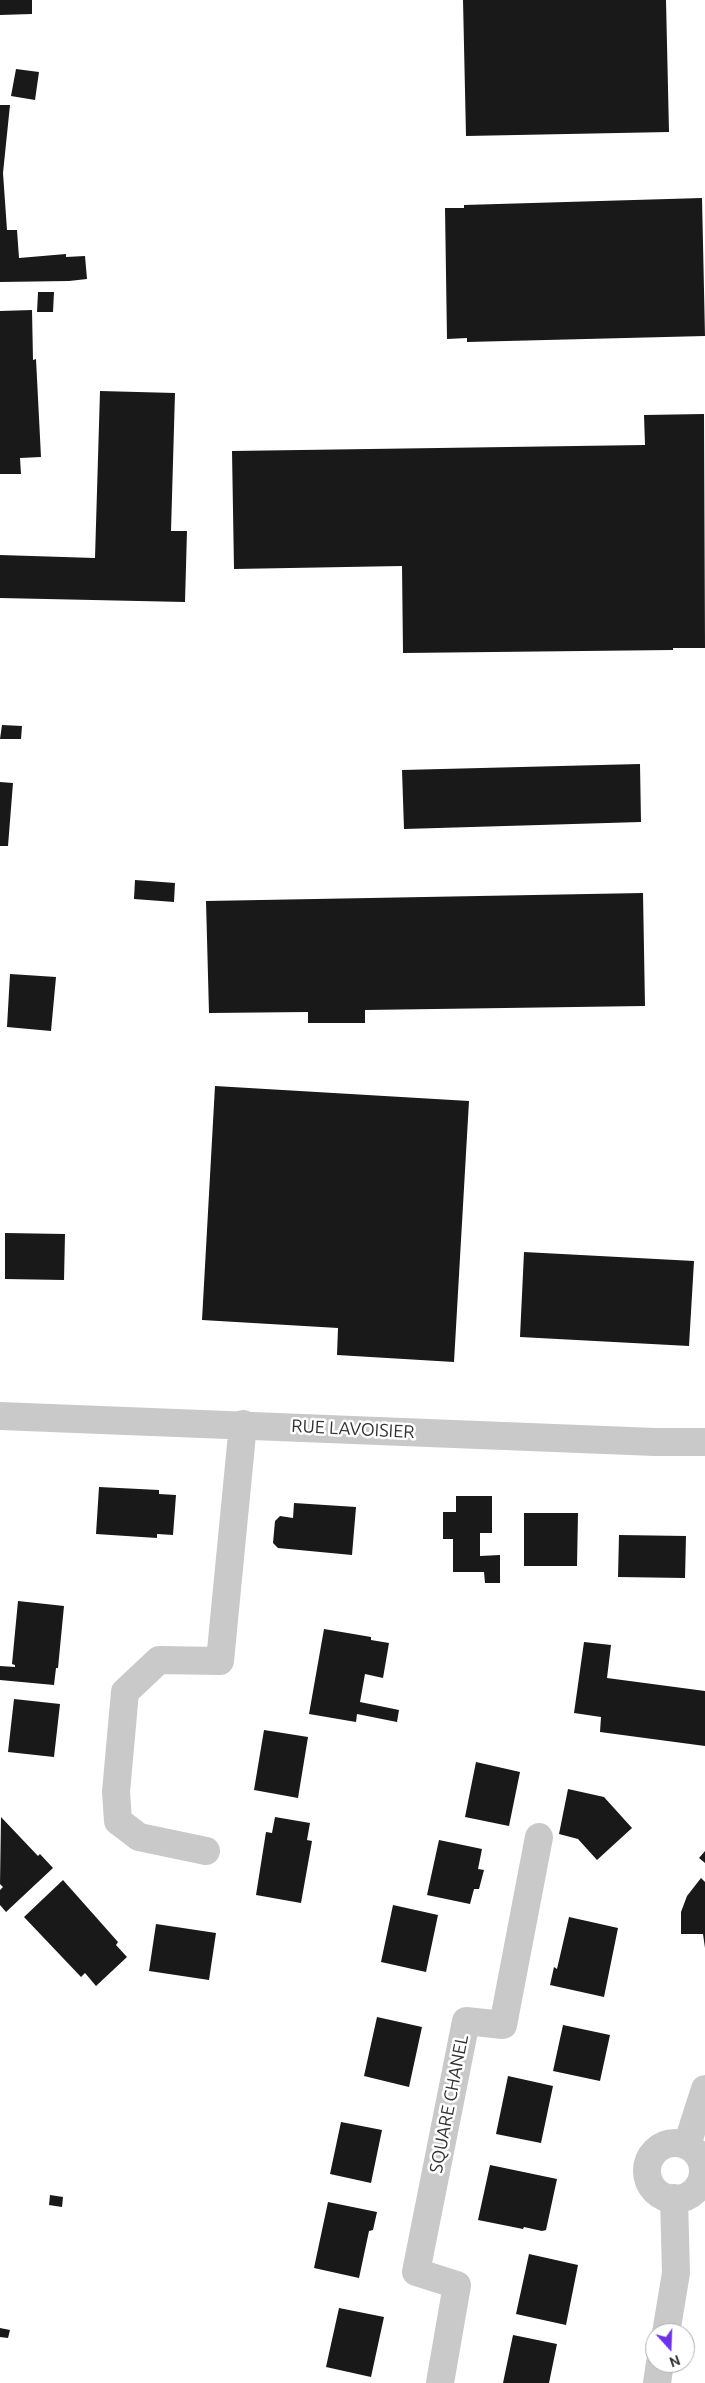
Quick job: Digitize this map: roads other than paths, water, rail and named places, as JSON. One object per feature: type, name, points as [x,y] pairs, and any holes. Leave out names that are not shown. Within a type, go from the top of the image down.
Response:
[{"type":"street","name":"RUE LAVOISIER","points":[[0,1416],[243,1424],[655,1442],[705,1442]]},
{"type":"street","points":[[206,1850],[139,1837],[118,1821],[116,1783],[125,1692],[159,1660],[220,1661],[243,1424]]},
{"type":"street","name":"SQUARE CHANEL","points":[[440,2383],[457,2285],[416,2272],[466,2021],[503,2025],[538,1836]]},
{"type":"street","points":[[687,2145],[705,2089]]},
{"type":"street","points":[[665,2144],[687,2145],[695,2151],[702,2162],[701,2184],[685,2198],[674,2198],[662,2197],[648,2181],[646,2172],[649,2159],[665,2144]]},
{"type":"street","points":[[668,2323],[676,2273],[674,2198]]}]
